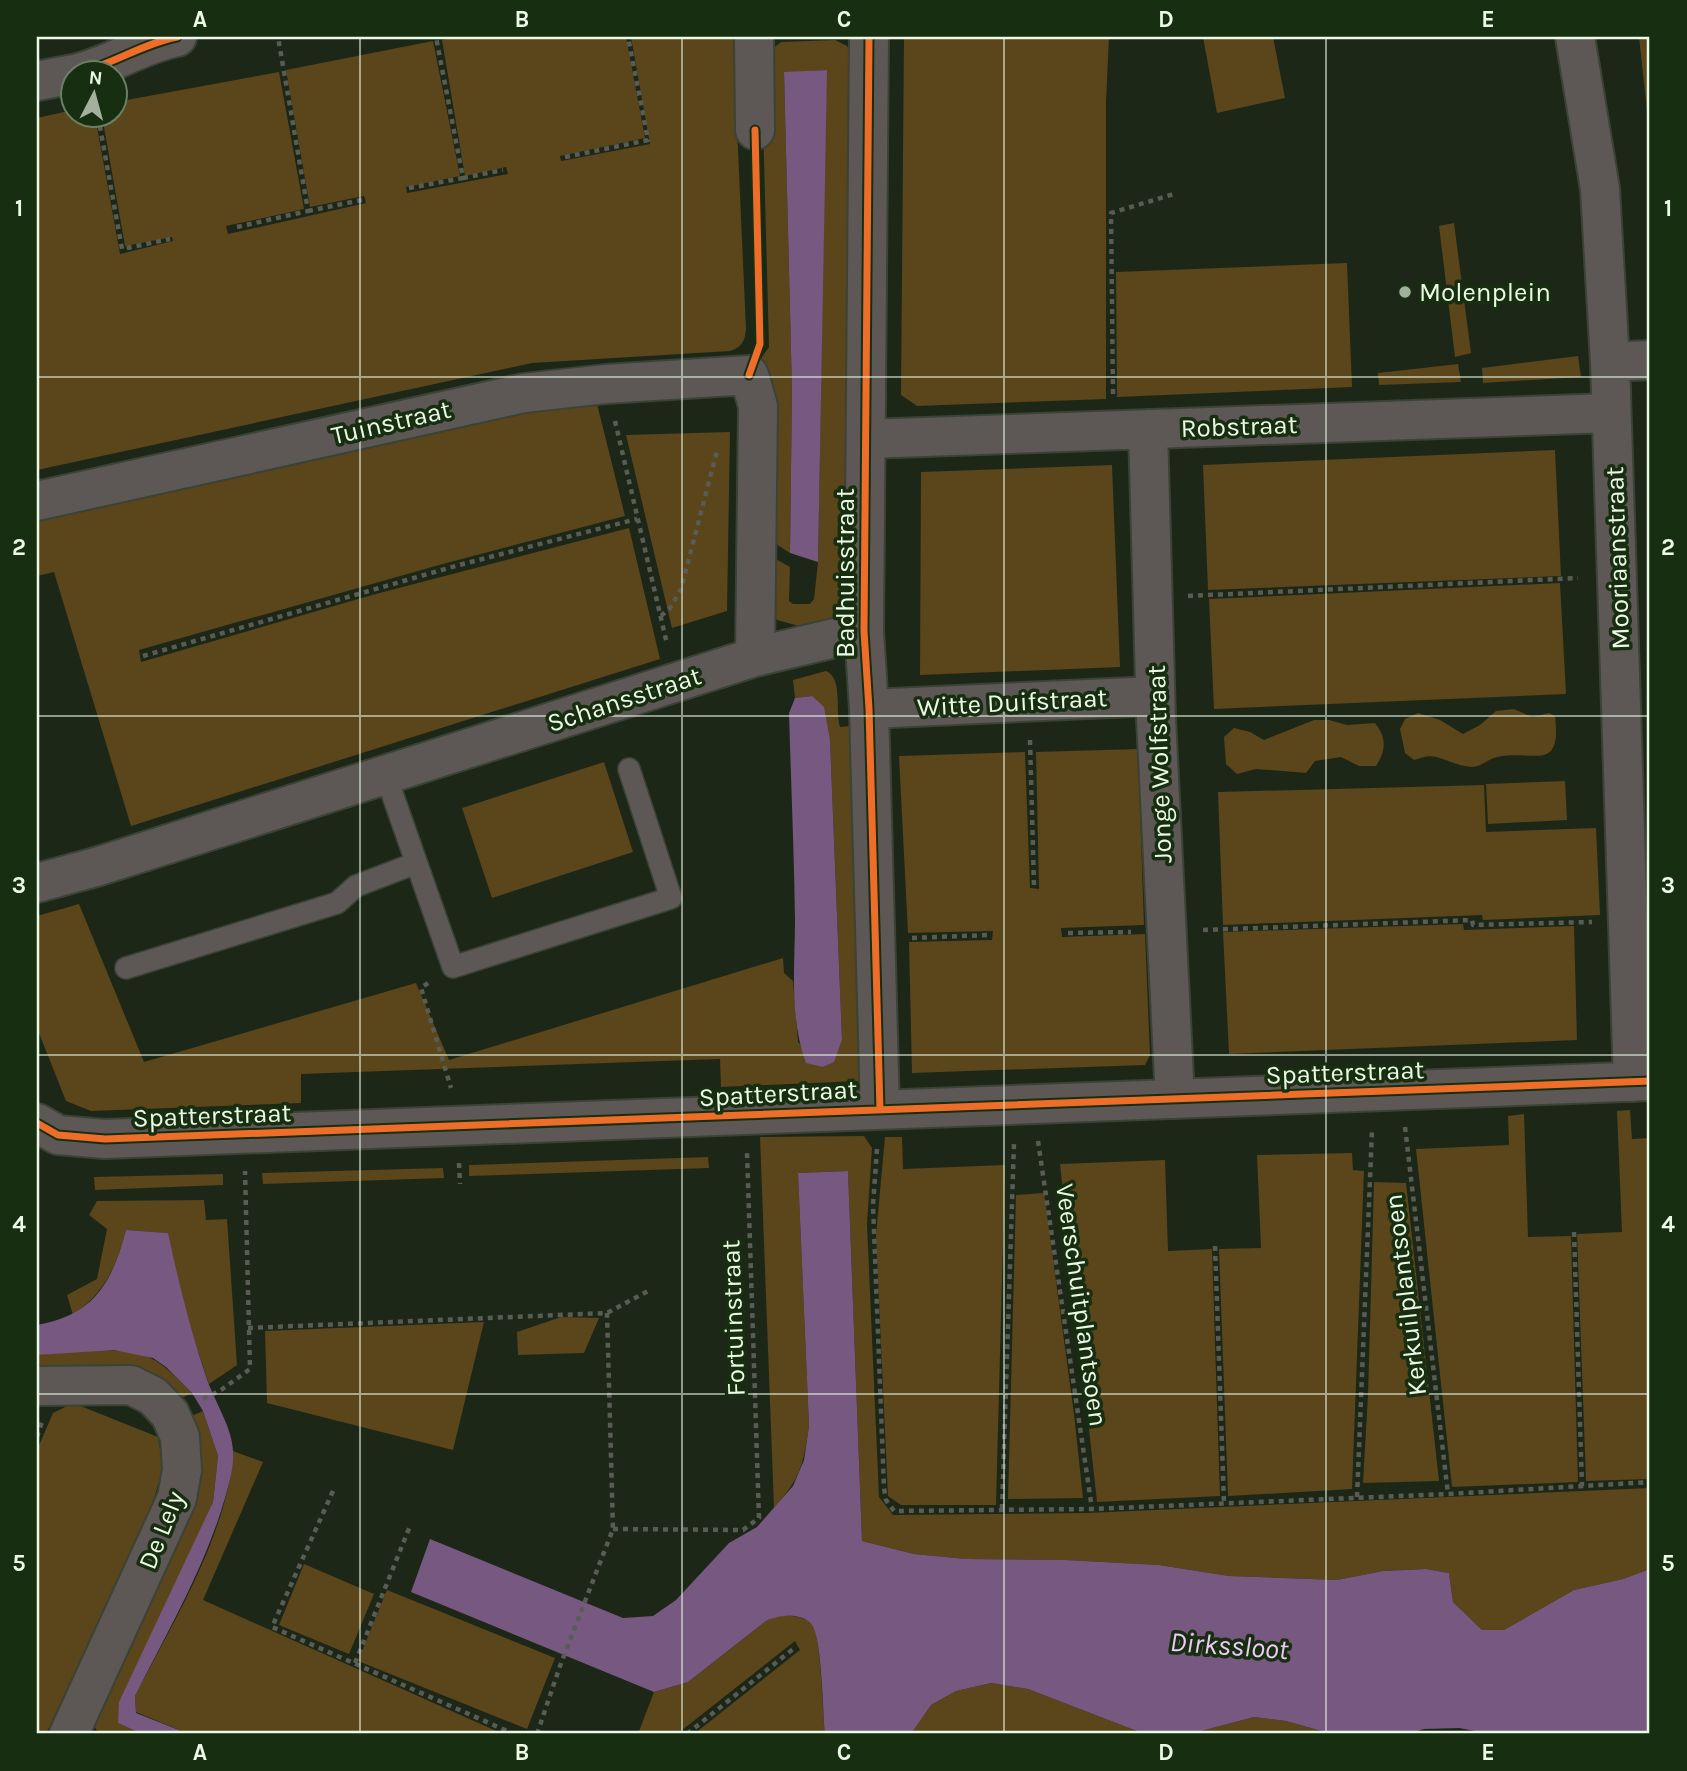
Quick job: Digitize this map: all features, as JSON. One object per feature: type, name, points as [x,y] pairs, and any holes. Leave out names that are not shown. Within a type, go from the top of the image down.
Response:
[{"type":"street","points":[[114,60],[159,40],[177,37]]},
{"type":"street","points":[[754,37],[755,130]]},
{"type":"street","name":"Badhuisstraat","points":[[869,37],[864,631],[869,709],[880,1110]]},
{"type":"street","name":"Mooriaanstraat","points":[[1575,37],[1600,189],[1610,362],[1617,576],[1635,661],[1628,920],[1641,1082]]},
{"type":"street","points":[[37,81],[60,77]]},
{"type":"street","points":[[1610,362],[1650,360]]},
{"type":"street","name":"Tuinstraat","points":[[37,501],[524,393],[606,384],[753,391]]},
{"type":"street","points":[[753,391],[755,657]]},
{"type":"street","name":"Robstraat","points":[[866,439],[1611,413]]},
{"type":"street","name":"Jonge Wolfstraat","points":[[1130,430],[1153,598],[1155,696],[1175,1099]]},
{"type":"street","name":"Schansstraat","points":[[37,883],[386,776],[755,657],[864,631]]},
{"type":"street","name":"Witte Duifstraat","points":[[869,709],[1155,696]]},
{"type":"street","name":"Spatterstraat","points":[[37,1123],[58,1135],[105,1139],[1641,1082]]},
{"type":"street","name":"De Lely","points":[[37,1386],[131,1385],[153,1396],[170,1414],[180,1437],[182,1470],[177,1498],[69,1734]]},
{"type":"lane","points":[[386,776],[453,967],[671,898],[629,769]]},
{"type":"lane","points":[[126,968],[337,903],[356,886],[416,863]]},
{"type":"path","points":[[278,37],[308,211]]},
{"type":"path","points":[[436,37],[463,178]]},
{"type":"path","points":[[565,157],[648,140],[628,37]]},
{"type":"path","points":[[101,130],[122,249],[170,239]]},
{"type":"path","points":[[409,188],[503,170]]},
{"type":"path","points":[[1130,430],[1111,213],[1174,194]]},
{"type":"path","points":[[237,227],[362,200]]},
{"type":"path","points":[[606,384],[675,683]]},
{"type":"path","points":[[660,616],[670,608],[681,589],[724,430],[753,391]]},
{"type":"path","points":[[143,656],[459,565],[637,519]]},
{"type":"path","points":[[1153,598],[1617,576]]},
{"type":"path","points":[[1028,701],[1034,886]]},
{"type":"path","points":[[1068,933],[1472,920],[1473,925],[1628,920]]},
{"type":"path","points":[[875,939],[988,935]]},
{"type":"path","points":[[453,967],[421,988],[451,1085],[457,1127],[460,1184]]},
{"type":"path","points":[[880,1110],[873,1205],[886,1500],[894,1510],[1092,1509],[1448,1494],[1650,1482]]},
{"type":"path","points":[[221,1390],[250,1369],[244,1135]]},
{"type":"path","points":[[1574,1232],[1582,1486]]},
{"type":"path","points":[[1215,1246],[1224,1503]]},
{"type":"path","points":[[248,1328],[607,1313],[648,1291]]},
{"type":"path","points":[[537,1734],[613,1529],[607,1313]]},
{"type":"path","points":[[333,1491],[272,1627],[514,1734]]},
{"type":"path","points":[[355,1663],[410,1526]]},
{"type":"path","points":[[687,1734],[793,1649]]},
{"type":"shaded area","points":[[459,37],[626,37],[645,138],[560,156],[561,161],[650,144],[631,37],[733,37],[746,329],[740,345],[730,351],[532,363],[37,470],[37,118],[60,113],[60,130],[98,130],[120,254],[173,241],[172,237],[125,246],[104,130],[130,130],[130,99],[279,72],[304,209],[226,226],[228,234],[366,203],[364,196],[310,207],[286,70],[433,41],[460,176],[406,187],[407,193],[508,174],[506,167],[465,176],[442,40]]},
{"type":"shaded area","points":[[904,37],[1109,37],[1106,102],[1106,399],[917,406],[901,395]]},
{"type":"shaded area","points":[[1203,37],[1273,37],[1285,98],[1217,113]]},
{"type":"shaded area","points":[[1639,37],[1650,37],[1650,138]]},
{"type":"shaded area","points":[[835,40],[847,46],[854,59],[849,599],[835,619],[799,626],[777,620],[766,598],[765,553],[790,567],[789,601],[793,604],[810,604],[814,599],[818,562],[826,70],[784,73],[792,390],[790,553],[765,537],[761,369],[762,357],[769,347],[762,85],[771,50],[781,42]]},
{"type":"shaded area","points":[[1454,223],[1471,353],[1455,357],[1439,226]]},
{"type":"shaded area","points":[[1347,263],[1352,387],[1117,397],[1116,272]]},
{"type":"shaded area","points":[[1578,356],[1581,377],[1483,383],[1482,368]]},
{"type":"shaded area","points":[[1458,364],[1461,382],[1379,385],[1378,373]]},
{"type":"shaded area","points":[[597,404],[625,516],[439,565],[139,650],[141,662],[372,595],[629,528],[660,659],[131,826],[54,572],[37,576],[37,518],[535,407]]},
{"type":"shaded area","points":[[730,432],[727,611],[672,628],[626,435]]},
{"type":"shaded area","points":[[1555,450],[1561,576],[1208,590],[1203,465]]},
{"type":"shaded area","points":[[1112,465],[1120,667],[920,675],[921,472]]},
{"type":"shaded area","points":[[1560,583],[1566,694],[1214,709],[1209,599]]},
{"type":"shaded area","points":[[826,671],[835,680],[837,687],[840,727],[852,726],[862,1069],[858,1081],[721,1087],[720,1059],[301,1074],[301,1103],[91,1111],[66,1101],[37,1028],[37,916],[79,904],[144,1062],[416,983],[449,1060],[783,958],[784,973],[793,981],[798,1042],[823,1067],[833,1062],[842,1040],[830,740],[812,696],[795,698],[793,680]]},
{"type":"shaded area","points":[[1514,709],[1532,717],[1549,713],[1555,716],[1554,746],[1549,752],[1533,756],[1497,757],[1472,767],[1433,756],[1414,760],[1405,753],[1400,729],[1405,719],[1418,713],[1440,720],[1463,734],[1480,725],[1496,711]]},
{"type":"shaded area","points":[[1314,720],[1329,720],[1347,725],[1375,723],[1382,734],[1384,744],[1376,766],[1359,766],[1341,757],[1315,761],[1306,773],[1256,769],[1237,774],[1226,764],[1224,737],[1234,728],[1250,732],[1264,740]]},
{"type":"shaded area","points":[[1138,749],[1144,925],[1061,928],[1062,937],[1145,934],[1150,1055],[1145,1065],[912,1073],[909,942],[992,940],[993,931],[908,933],[899,756],[1025,752],[1030,888],[1039,889],[1036,752]]},
{"type":"shaded area","points":[[604,762],[633,852],[492,898],[462,808]]},
{"type":"shaded area","points":[[1565,781],[1567,820],[1488,824],[1486,784]]},
{"type":"shaded area","points":[[1484,785],[1486,832],[1596,828],[1600,915],[1483,920],[1482,915],[1223,925],[1218,792]]},
{"type":"shaded area","points":[[1463,924],[1464,930],[1574,926],[1577,1040],[1229,1054],[1223,932]]},
{"type":"shaded area","points":[[1630,1110],[1632,1139],[1650,1138],[1650,1479],[1586,1481],[1577,1234],[1622,1232],[1617,1111]]},
{"type":"shaded area","points":[[1524,1114],[1528,1237],[1571,1236],[1578,1482],[1452,1487],[1416,1149],[1509,1145],[1508,1116]]},
{"type":"shaded area","points":[[864,1136],[872,1148],[867,1224],[879,1497],[893,1515],[1087,1513],[1650,1488],[1650,1569],[1623,1579],[1574,1590],[1504,1630],[1482,1630],[1453,1602],[1449,1573],[1426,1569],[1383,1571],[1337,1580],[1229,1576],[1159,1565],[1066,1560],[966,1559],[914,1554],[862,1541],[848,1171],[798,1173],[809,1426],[799,1470],[790,1488],[774,1508],[760,1137]]},
{"type":"shaded area","points":[[885,1137],[902,1137],[903,1169],[1005,1165],[996,1505],[901,1505],[888,1496],[876,1235]]},
{"type":"shaded area","points":[[1352,1153],[1353,1170],[1364,1171],[1352,1489],[1228,1496],[1219,1249],[1261,1248],[1257,1155]]},
{"type":"shaded area","points":[[708,1157],[709,1168],[469,1176],[469,1165]]},
{"type":"shaded area","points":[[1165,1160],[1168,1251],[1212,1249],[1220,1496],[1097,1502],[1060,1164]]},
{"type":"shaded area","points":[[443,1168],[444,1178],[263,1184],[262,1173]]},
{"type":"shaded area","points":[[223,1174],[223,1185],[95,1190],[94,1177]]},
{"type":"shaded area","points":[[1374,1182],[1406,1183],[1439,1481],[1363,1483]]},
{"type":"shaded area","points":[[1044,1193],[1083,1498],[1008,1499],[1016,1195]]},
{"type":"shaded area","points":[[204,1200],[206,1220],[227,1219],[237,1365],[209,1384],[188,1322],[167,1233],[126,1230],[114,1267],[94,1297],[73,1315],[67,1295],[97,1279],[107,1229],[89,1215],[97,1201]]},
{"type":"shaded area","points":[[561,1317],[599,1318],[584,1353],[518,1355],[517,1332]]},
{"type":"shaded area","points":[[484,1322],[453,1450],[267,1403],[265,1331]]},
{"type":"shaded area","points":[[90,1350],[124,1351],[147,1356],[167,1369],[192,1393],[173,1402],[129,1369],[100,1365],[37,1372],[37,1355]]},
{"type":"shaded area","points":[[73,1403],[158,1437],[163,1467],[152,1506],[46,1734],[37,1734],[37,1450],[53,1413]]},
{"type":"shaded area","points":[[203,1411],[218,1456],[213,1502],[118,1723],[142,1734],[101,1734],[86,1712],[184,1419]]},
{"type":"shaded area","points":[[233,1451],[263,1462],[203,1600],[503,1734],[189,1734],[136,1712],[135,1696],[210,1545],[229,1482]]},
{"type":"shaded area","points":[[304,1564],[374,1594],[349,1654],[279,1625]]},
{"type":"shaded area","points":[[387,1590],[555,1658],[527,1729],[358,1661]]},
{"type":"shaded area","points":[[777,1615],[802,1618],[813,1626],[820,1661],[825,1734],[694,1734],[800,1650],[795,1641],[677,1734],[638,1734],[654,1692],[688,1682]]},
{"type":"shaded area","points":[[991,1683],[1028,1689],[1137,1731],[1154,1734],[911,1734],[931,1705],[956,1691]]},
{"type":"shaded area","points":[[1254,1717],[1286,1721],[1332,1734],[1190,1734]]},
{"type":"water","points":[[827,70],[818,562],[790,553],[792,390],[784,72]]},
{"type":"water","points":[[812,696],[824,707],[830,740],[842,1040],[834,1062],[823,1067],[806,1063],[797,1028],[794,992],[795,893],[789,713],[795,698]]},
{"type":"water","name":"Dirkssloot","points":[[848,1171],[862,1541],[914,1554],[966,1559],[1066,1560],[1159,1565],[1229,1576],[1337,1580],[1383,1571],[1426,1569],[1449,1573],[1453,1602],[1482,1630],[1504,1630],[1574,1590],[1623,1579],[1650,1569],[1650,1734],[1490,1734],[1459,1728],[1424,1729],[1408,1734],[1332,1734],[1286,1721],[1254,1717],[1190,1734],[1154,1734],[1137,1731],[1028,1689],[991,1683],[956,1691],[931,1705],[911,1734],[825,1734],[818,1645],[812,1625],[802,1618],[784,1616],[766,1621],[688,1682],[654,1692],[411,1592],[430,1539],[623,1618],[653,1616],[676,1600],[729,1543],[757,1527],[793,1486],[804,1460],[809,1426],[798,1173]]},
{"type":"water","points":[[126,1230],[168,1233],[196,1345],[232,1442],[230,1481],[217,1524],[184,1599],[135,1696],[136,1713],[189,1734],[142,1734],[118,1723],[119,1702],[213,1502],[218,1456],[203,1411],[192,1393],[153,1358],[114,1350],[37,1355],[37,1325],[73,1313],[87,1305],[98,1294],[114,1266]]},
{"type":"cycle path","points":[[115,60],[177,37]]},
{"type":"cycle path","points":[[869,37],[864,631],[869,709],[880,1110]]},
{"type":"cycle path","points":[[749,375],[760,344],[755,130]]},
{"type":"cycle path","points":[[37,1123],[58,1135],[105,1139],[1650,1081]]},
{"type":"place","name":"Molenplein","points":[[1405,292]]}]
